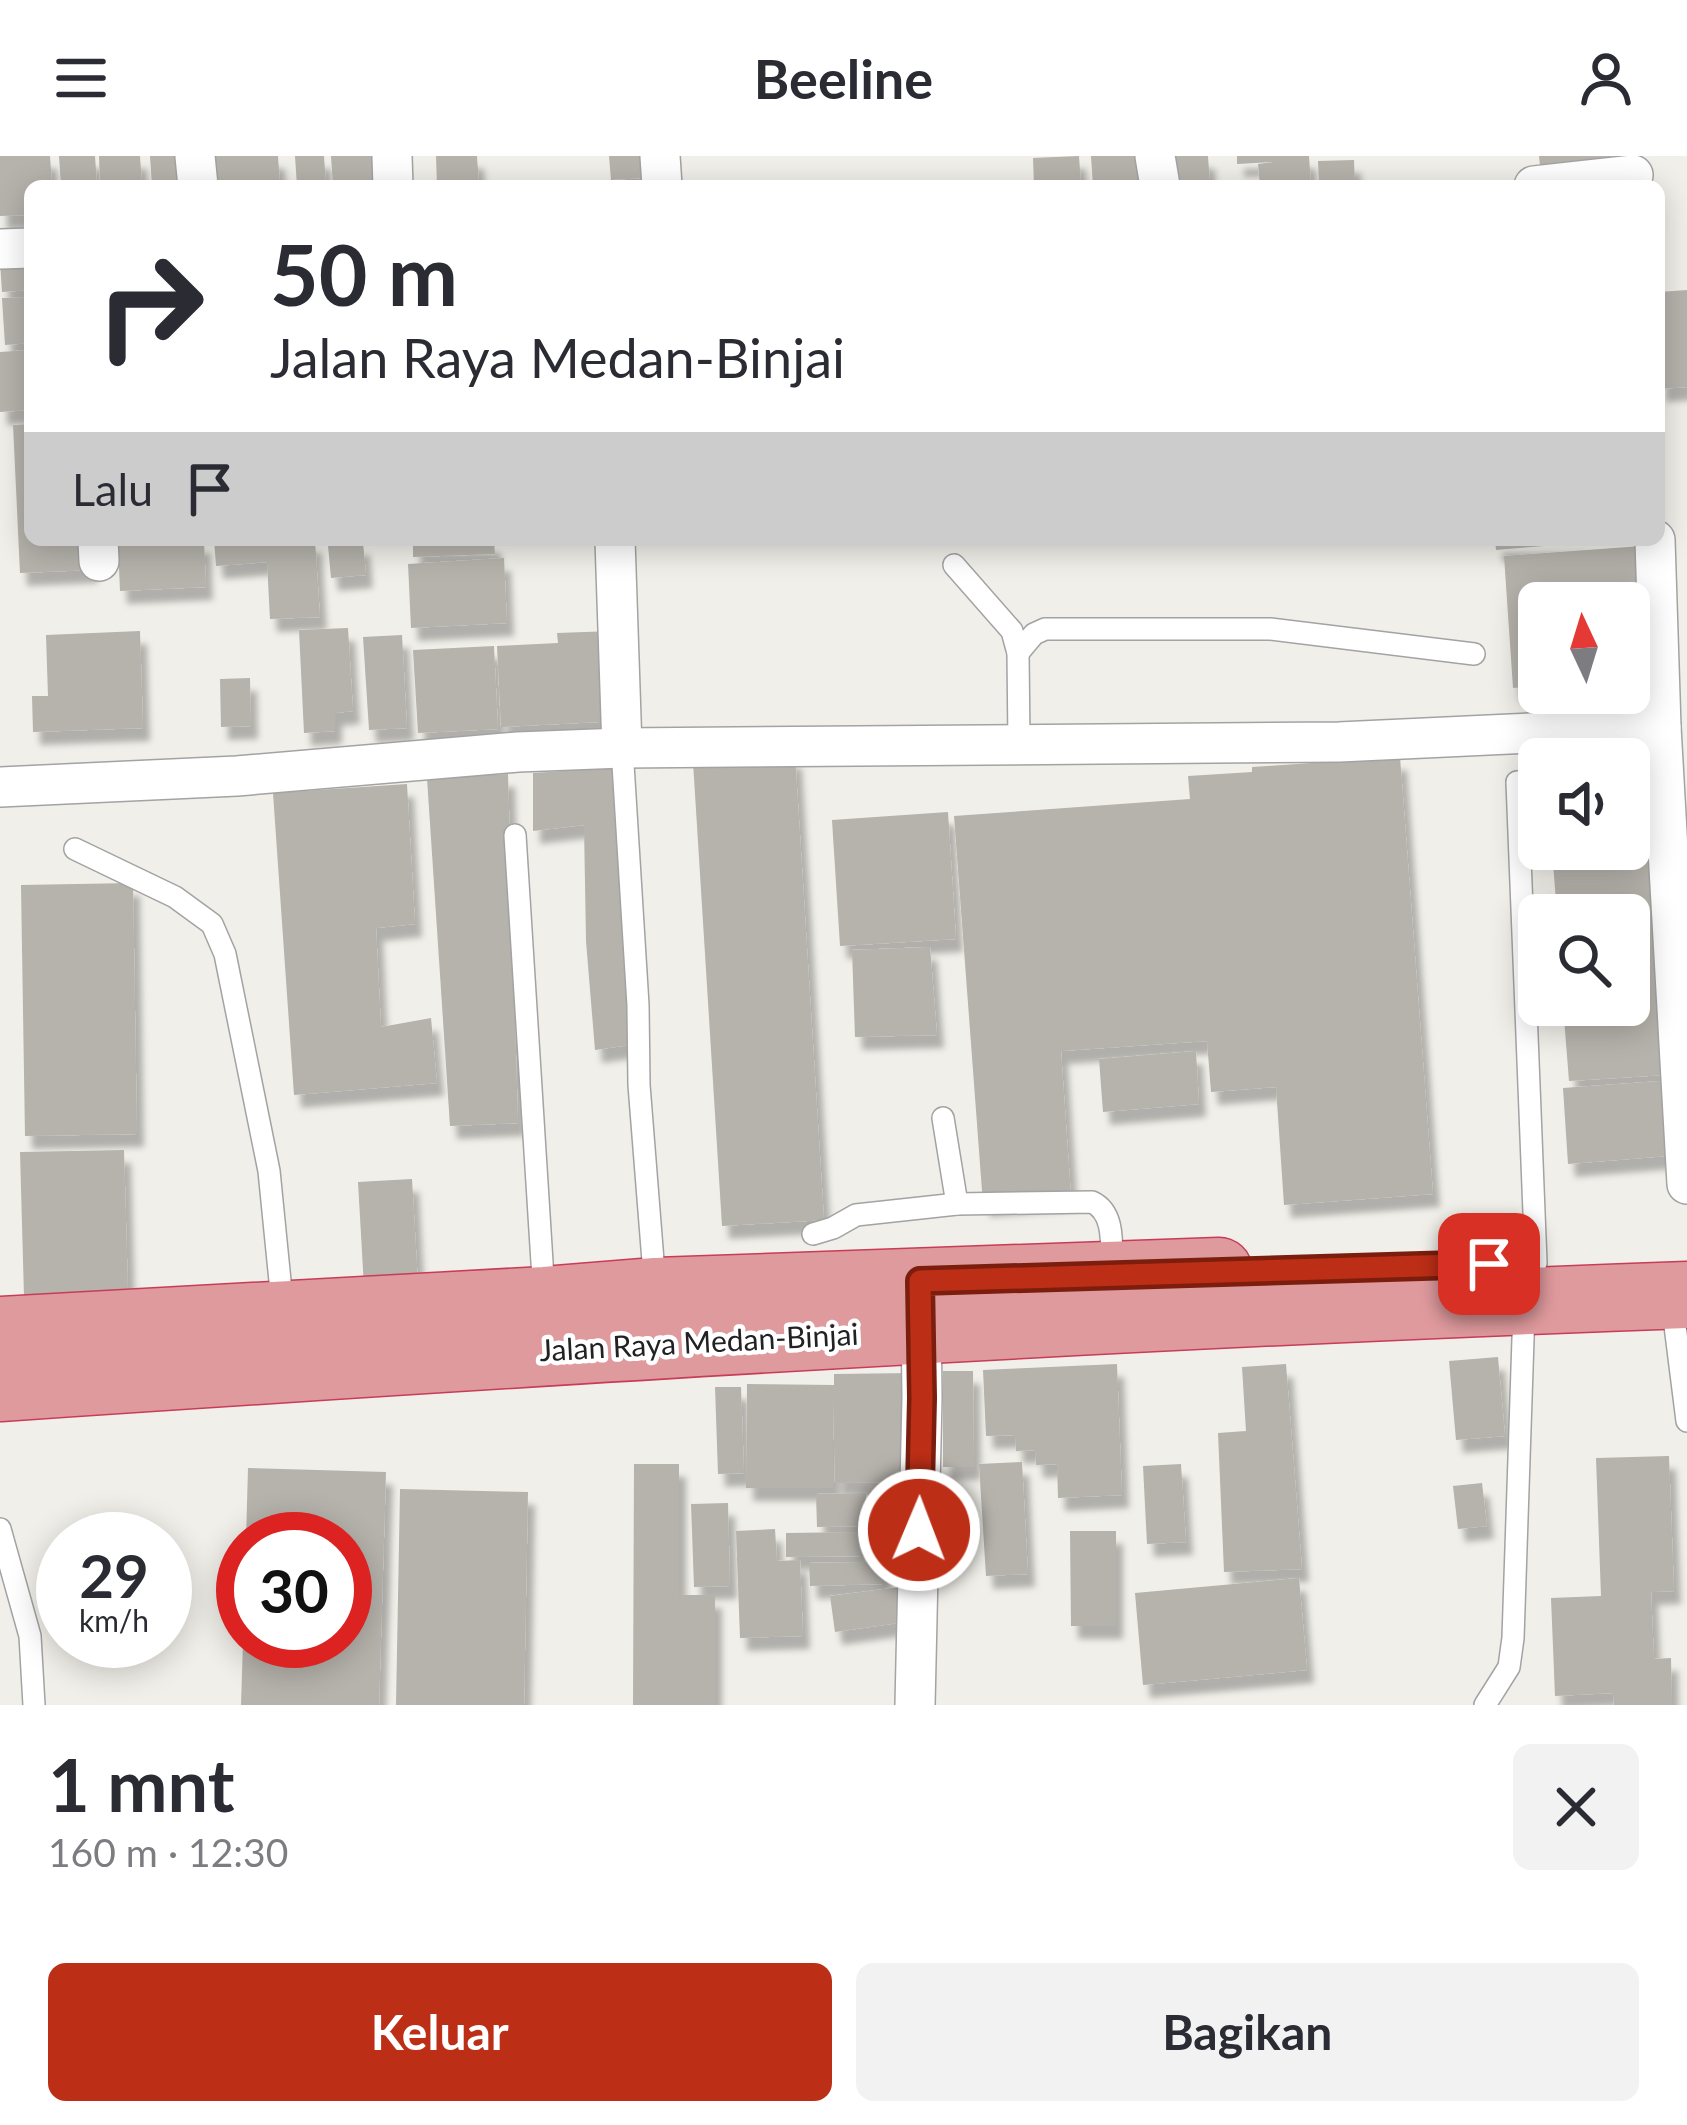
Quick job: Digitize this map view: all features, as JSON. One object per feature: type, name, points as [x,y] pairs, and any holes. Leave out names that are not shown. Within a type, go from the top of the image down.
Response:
[{"type":"highway","name":"Jalan Raya Medan-Binjai","points":[[921,1306],[1112,1274],[1682,1283]]},
{"type":"highway","name":"Jalan Raya Medan-Binjai","points":[[0,1330],[284,1315],[921,1306],[1530,1282]]},
{"type":"highway","name":"Jalan Raya Medan-Binjai","points":[[0,1388],[605,1309]]},
{"type":"street","points":[[1576,180],[1632,172]]},
{"type":"street","points":[[615,546],[622,748]]},
{"type":"street","points":[[1655,546],[1687,1184]]},
{"type":"street","points":[[0,787],[238,776],[622,748],[1339,742],[1661,727]]},
{"type":"street","points":[[915,1705],[921,1306]]},
{"type":"lane","points":[[955,565],[1012,631],[1018,653],[1019,743]]},
{"type":"lane","points":[[1018,653],[1034,634],[1046,629],[1270,629],[1474,654]]},
{"type":"lane","points":[[605,1309],[639,1085],[622,748]]},
{"type":"lane","points":[[1485,1705],[1509,1667],[1513,1638],[1530,1282],[1516,782]]},
{"type":"lane","points":[[515,835],[605,1309]]},
{"type":"lane","points":[[75,849],[175,897],[212,924],[225,954],[268,1171],[284,1315]]},
{"type":"lane","points":[[943,1118],[957,1204]]},
{"type":"lane","points":[[813,1234],[869,1212],[957,1204],[1092,1202],[1102,1206],[1109,1221],[1112,1274]]},
{"type":"lane","points":[[1682,1283],[1687,1421]]},
{"type":"lane","points":[[0,1529],[30,1636],[34,1705]]},
{"type":"building","points":[[0,156],[50,156],[52,180],[24,180],[24,215],[0,216]]},
{"type":"building","points":[[59,156],[95,156],[97,180],[61,180]]},
{"type":"building","points":[[99,156],[140,156],[142,180],[100,180]]},
{"type":"building","points":[[150,156],[185,156],[187,180],[152,180]]},
{"type":"building","points":[[206,156],[278,156],[280,180],[207,180]]},
{"type":"building","points":[[295,156],[324,156],[326,180],[297,180]]},
{"type":"building","points":[[331,156],[386,156],[388,180],[333,180]]},
{"type":"building","points":[[436,156],[477,156],[479,180],[437,180]]},
{"type":"building","points":[[609,156],[654,156],[656,177],[611,180]]},
{"type":"building","points":[[1079,156],[1081,180],[1034,180],[1033,158]]},
{"type":"building","points":[[1091,156],[1142,156],[1144,180],[1093,180]]},
{"type":"building","points":[[1168,156],[1208,156],[1210,180],[1170,180]]},
{"type":"building","points":[[1237,156],[1309,156],[1311,180],[1259,180],[1258,164],[1273,162],[1237,164]]},
{"type":"building","points":[[1539,156],[1611,156],[1612,169],[1541,175]]},
{"type":"building","points":[[1354,160],[1355,180],[1319,180],[1318,161]]},
{"type":"building","points":[[24,259],[24,290],[2,292],[0,261]]},
{"type":"building","points":[[1687,290],[1687,387],[1665,389],[1665,292]]},
{"type":"building","points":[[24,297],[24,343],[5,345],[2,298]]},
{"type":"building","points":[[24,350],[24,410],[0,412],[0,352]]},
{"type":"building","points":[[24,424],[24,546],[90,546],[91,570],[20,573],[13,425]]},
{"type":"building","points":[[118,546],[204,546],[206,587],[120,591]]},
{"type":"building","points":[[214,546],[315,546],[320,617],[270,619],[267,562],[216,566]]},
{"type":"building","points":[[328,546],[363,546],[366,575],[331,578]]},
{"type":"building","points":[[413,546],[494,546],[495,554],[413,557]]},
{"type":"building","points":[[1496,546],[1545,546],[1496,550]]},
{"type":"building","points":[[1642,546],[1645,582],[1518,582],[1518,688],[1513,688],[1504,556]]},
{"type":"building","points":[[504,558],[507,623],[411,628],[408,564]]},
{"type":"building","points":[[348,628],[353,711],[335,713],[335,731],[304,733],[299,630]]},
{"type":"building","points":[[140,631],[143,728],[33,732],[32,696],[48,696],[46,635]]},
{"type":"building","points":[[613,631],[618,721],[501,727],[497,646],[558,643],[557,633]]},
{"type":"building","points":[[402,635],[407,728],[369,730],[363,637]]},
{"type":"building","points":[[494,646],[498,729],[418,733],[413,650]]},
{"type":"building","points":[[250,678],[251,726],[221,727],[220,679]]},
{"type":"building","points":[[795,755],[824,1220],[722,1226],[693,762]]},
{"type":"building","points":[[1400,757],[1433,1194],[1284,1205],[1276,1087],[1211,1092],[1207,1041],[1061,1051],[1071,1197],[983,1204],[954,816],[1190,799],[1188,776]]},
{"type":"building","points":[[621,767],[636,1044],[595,1050],[586,941],[584,825],[533,831],[533,773]]},
{"type":"building","points":[[508,774],[518,1123],[450,1126],[427,778]]},
{"type":"building","points":[[407,784],[415,924],[376,928],[381,1027],[431,1018],[437,1083],[294,1095],[273,793]]},
{"type":"building","points":[[948,812],[956,939],[840,946],[832,820]]},
{"type":"building","points":[[1554,870],[1649,870],[1664,1075],[1569,1081],[1565,1026],[1650,1026],[1650,894],[1555,894]]},
{"type":"building","points":[[133,883],[137,1134],[25,1136],[21,885]]},
{"type":"building","points":[[930,947],[937,1035],[855,1037],[852,950]]},
{"type":"building","points":[[1196,1051],[1199,1104],[1103,1112],[1099,1059]]},
{"type":"building","points":[[1661,1081],[1667,1156],[1568,1164],[1563,1088]]},
{"type":"building","points":[[124,1150],[128,1293],[24,1296],[20,1152]]},
{"type":"building","points":[[412,1179],[418,1284],[364,1287],[358,1182]]},
{"type":"building","points":[[1498,1357],[1505,1436],[1456,1440],[1449,1361]]},
{"type":"building","points":[[1117,1364],[1122,1495],[1058,1498],[1057,1464],[1036,1465],[1035,1450],[1016,1451],[1015,1435],[986,1436],[983,1370]]},
{"type":"building","points":[[1286,1364],[1302,1569],[1224,1572],[1218,1433],[1246,1431],[1242,1367]]},
{"type":"building","points":[[943,1371],[973,1371],[974,1467],[943,1467]]},
{"type":"building","points":[[913,1373],[914,1482],[835,1483],[833,1397],[833,1488],[746,1488],[747,1384],[834,1385],[834,1374]]},
{"type":"building","points":[[715,1387],[741,1387],[744,1473],[718,1474]]},
{"type":"building","points":[[1669,1456],[1674,1591],[1651,1592],[1654,1659],[1671,1658],[1672,1705],[1614,1705],[1613,1693],[1555,1696],[1551,1598],[1601,1596],[1596,1458]]},
{"type":"building","points":[[1022,1462],[1028,1574],[986,1576],[979,1464]]},
{"type":"building","points":[[634,1464],[679,1464],[679,1595],[715,1595],[715,1705],[633,1705]]},
{"type":"building","points":[[1181,1464],[1186,1542],[1147,1544],[1143,1466]]},
{"type":"building","points":[[248,1468],[386,1472],[379,1705],[241,1705],[242,1668],[372,1668],[372,1512],[247,1512]]},
{"type":"building","points":[[1482,1483],[1487,1526],[1458,1529],[1453,1486]]},
{"type":"building","points":[[868,1485],[916,1485],[917,1534],[869,1535]]},
{"type":"building","points":[[400,1489],[528,1492],[524,1705],[396,1705]]},
{"type":"building","points":[[866,1493],[866,1526],[817,1527],[816,1494]]},
{"type":"building","points":[[728,1503],[730,1586],[694,1587],[691,1504]]},
{"type":"building","points":[[775,1529],[777,1561],[800,1560],[803,1636],[740,1638],[736,1531]]},
{"type":"building","points":[[1070,1531],[1116,1531],[1116,1626],[1071,1626]]},
{"type":"building","points":[[861,1532],[861,1556],[786,1557],[786,1533]]},
{"type":"building","points":[[867,1537],[915,1537],[915,1560],[883,1560],[883,1584],[810,1586],[809,1563],[867,1562]]},
{"type":"building","points":[[1299,1578],[1307,1670],[1143,1685],[1135,1593]]},
{"type":"building","points":[[900,1587],[905,1622],[835,1632],[830,1596]]},
{"type":"route","points":[[919,1530],[920,1281],[1489,1264]]}]
